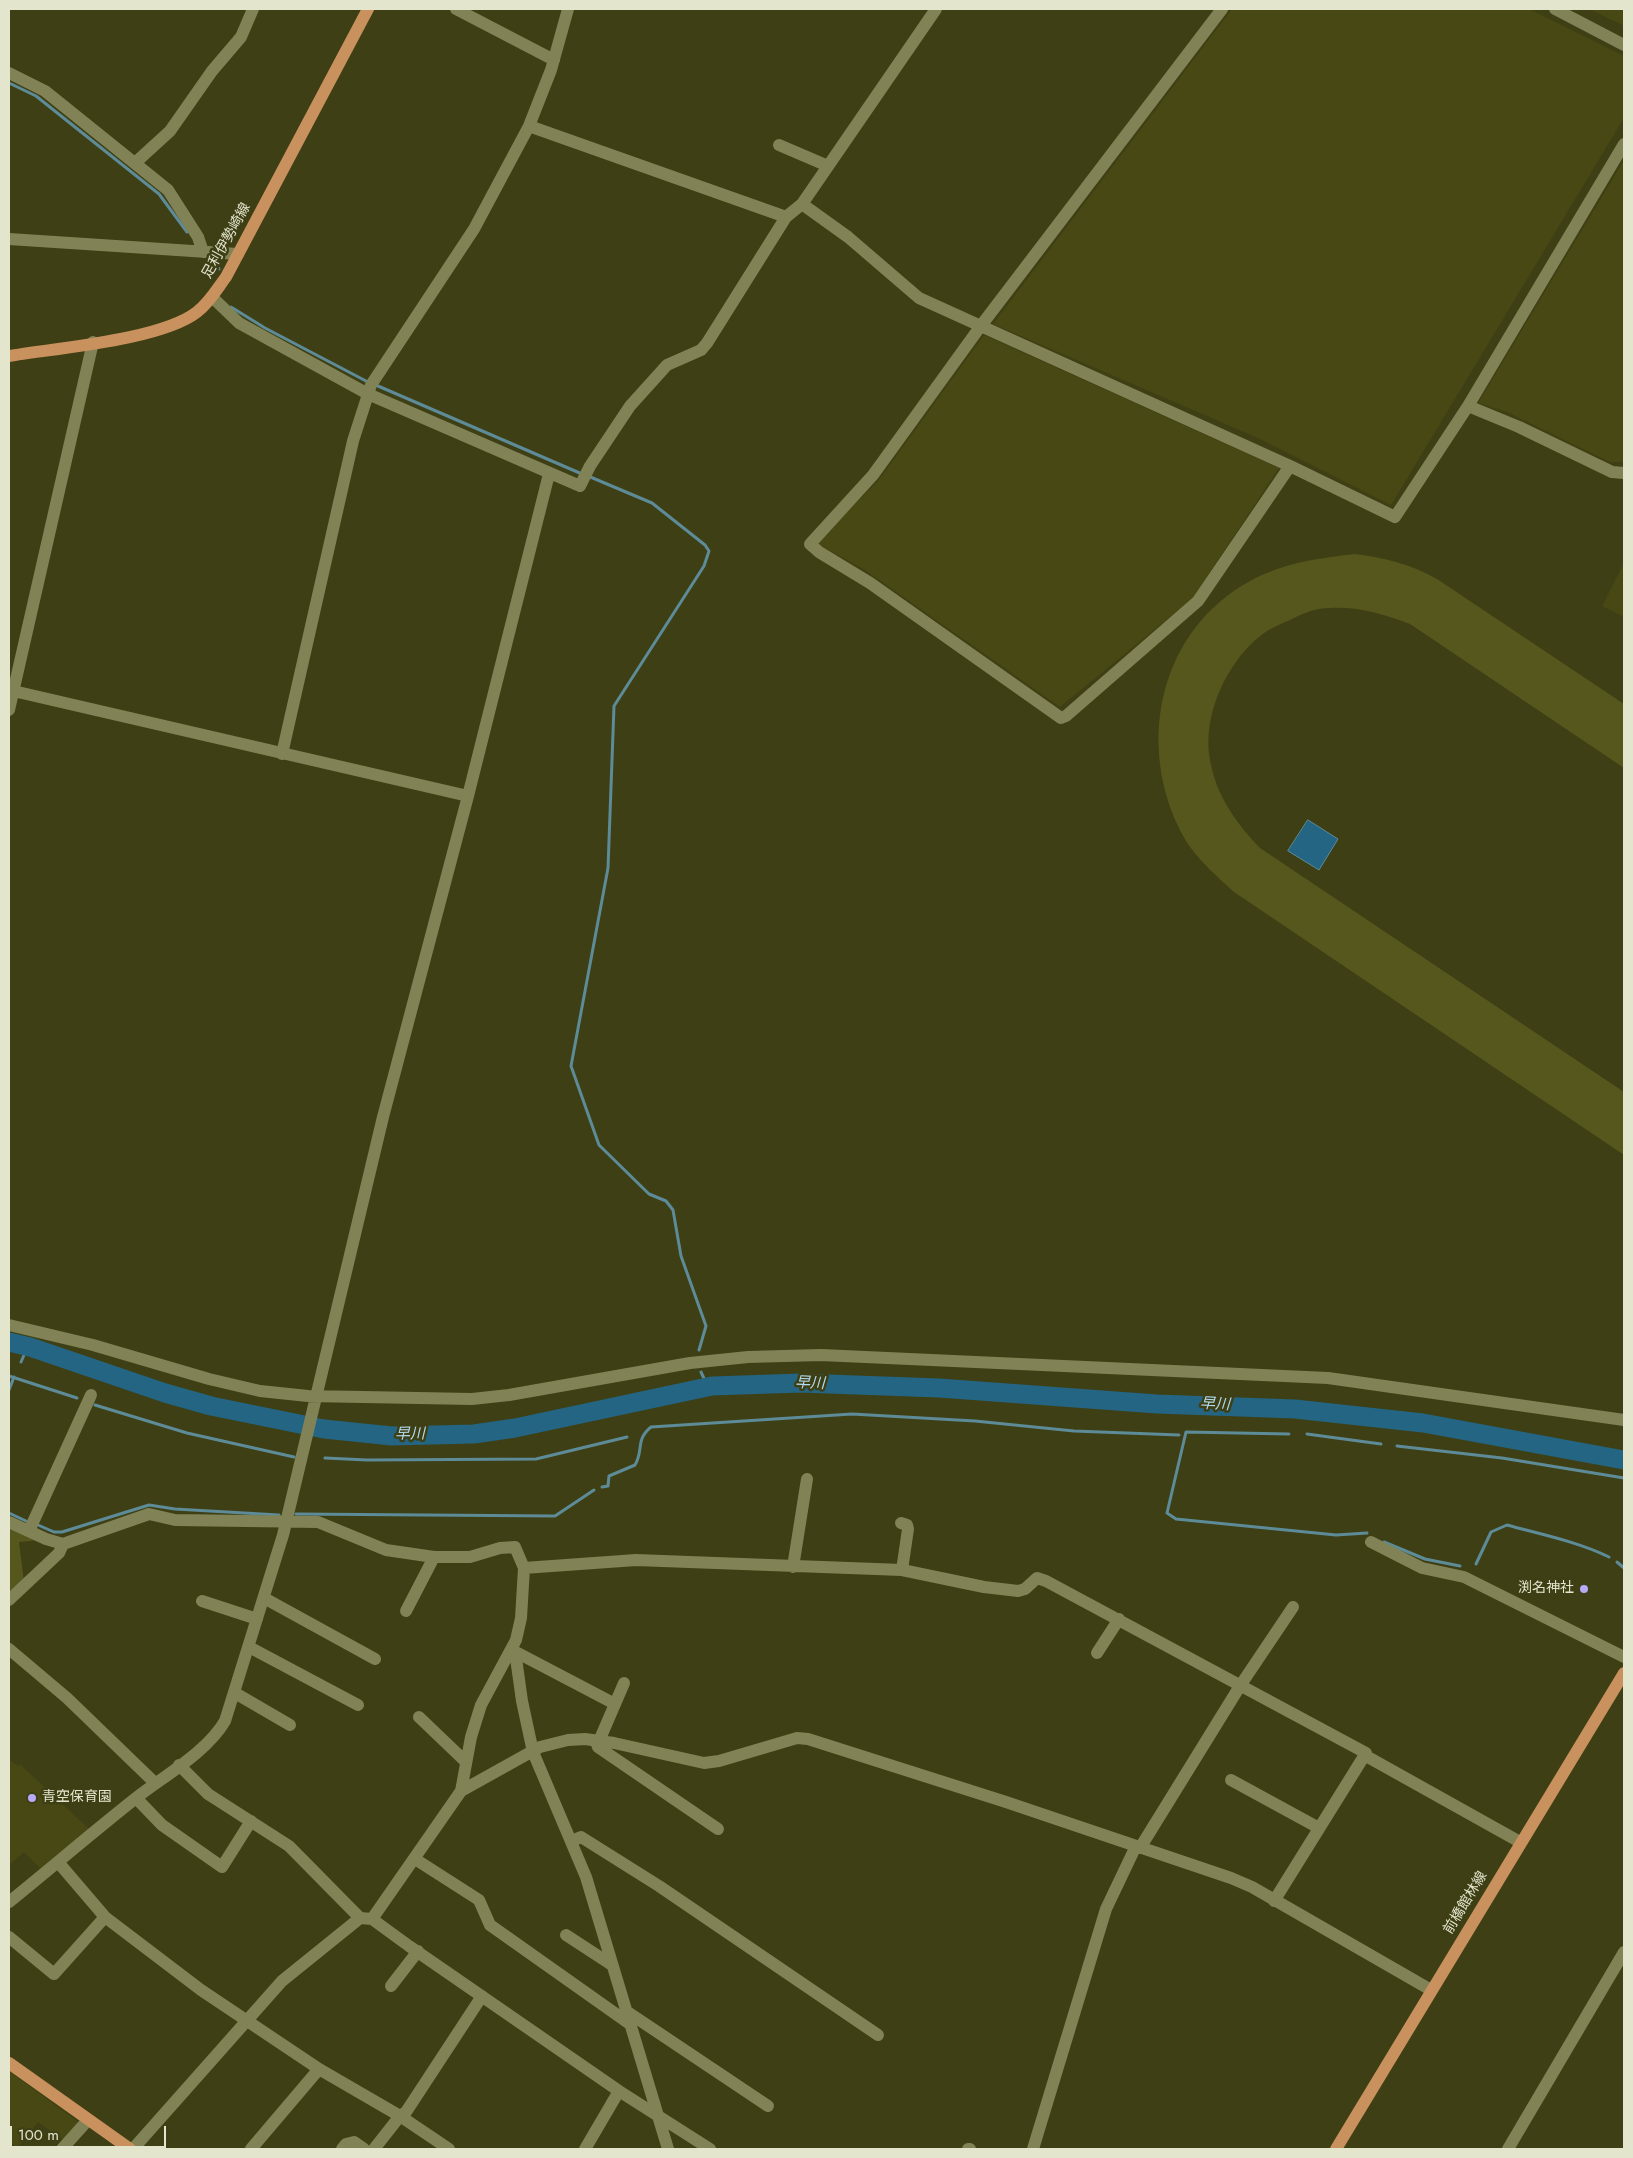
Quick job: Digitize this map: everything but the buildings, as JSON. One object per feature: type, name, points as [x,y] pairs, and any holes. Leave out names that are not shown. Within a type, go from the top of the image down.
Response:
[{"type":"main road","name":"足利伊勢崎線","points":[[9,356],[152,332],[174,325],[198,312],[212,297],[238,254],[368,9]]},
{"type":"main road","name":"前橋館林線","points":[[1336,2149],[1520,1842],[1623,1676]]},
{"type":"main road","points":[[9,2063],[130,2149]]},
{"type":"street","points":[[135,163],[170,131],[212,71],[241,36],[253,9]]},
{"type":"street","points":[[456,9],[554,60]]},
{"type":"street","points":[[282,754],[354,441],[371,386],[474,229],[529,126],[554,60],[568,9]]},
{"type":"street","points":[[212,297],[239,323],[368,394],[580,486],[609,436],[635,400],[667,365],[701,350],[707,343],[786,217],[802,204],[936,9]]},
{"type":"street","points":[[1222,9],[980,327],[873,475],[810,544],[819,552],[870,583],[1057,717],[1066,716],[1198,601],[1290,466]]},
{"type":"street","points":[[1555,9],[1624,45]]},
{"type":"street","points":[[9,73],[44,92],[171,193],[198,237],[203,252]]},
{"type":"street","points":[[529,126],[786,217]]},
{"type":"street","points":[[802,204],[848,237],[919,298],[1290,466],[1395,516],[1468,406],[1624,144]]},
{"type":"street","points":[[779,145],[828,166]]},
{"type":"street","points":[[9,239],[238,254]]},
{"type":"street","points":[[9,710],[11,691],[93,342]]},
{"type":"street","points":[[1468,406],[1519,427],[1612,472],[1624,473]]},
{"type":"street","points":[[9,1902],[218,1734],[235,1693],[286,1522],[317,1400],[383,1117],[468,796],[549,474]]},
{"type":"street","points":[[11,691],[468,796]]},
{"type":"street","points":[[9,1325],[93,1345],[209,1379],[251,1389],[317,1400],[472,1399],[509,1395],[690,1363],[748,1357],[821,1355],[1328,1378],[1624,1420]]},
{"type":"street","points":[[29,1531],[91,1395]]},
{"type":"street","points":[[793,1567],[807,1479]]},
{"type":"street","points":[[9,1522],[63,1544],[149,1514],[175,1520],[318,1522],[386,1550],[434,1557],[470,1557],[510,1546],[518,1550],[524,1568],[521,1618],[514,1651],[532,1752],[572,1841],[597,1910],[668,2149]]},
{"type":"street","points":[[901,1523],[907,1525],[908,1529],[902,1570]]},
{"type":"street","points":[[1371,1542],[1422,1568],[1464,1577],[1624,1657]]},
{"type":"street","points":[[9,1600],[59,1553],[63,1544]]},
{"type":"street","points":[[406,1611],[434,1557]]},
{"type":"street","points":[[524,1568],[636,1560],[902,1570],[984,1588],[1018,1591],[1025,1589],[1037,1578],[1120,1619],[1366,1753],[1366,1756],[1520,1842]]},
{"type":"street","points":[[264,1598],[375,1658]]},
{"type":"street","points":[[202,1601],[257,1619]]},
{"type":"street","points":[[1033,2149],[1106,1909],[1138,1847],[1240,1686],[1293,1607]]},
{"type":"street","points":[[1097,1653],[1120,1619]]},
{"type":"street","points":[[249,1647],[358,1705]]},
{"type":"street","points":[[9,1649],[67,1698],[155,1784]]},
{"type":"street","points":[[514,1651],[615,1704]]},
{"type":"street","points":[[133,2149],[282,1981],[366,1919],[415,1859],[461,1791],[466,1762],[481,1705],[514,1651]]},
{"type":"street","points":[[624,1683],[598,1741],[598,1747],[718,1829]]},
{"type":"street","points":[[235,1693],[290,1725]]},
{"type":"street","points":[[419,1717],[466,1762]]},
{"type":"street","points":[[461,1791],[540,1747],[568,1740],[598,1741],[704,1763],[719,1762],[796,1738],[808,1739],[1006,1802],[1231,1878],[1431,1990]]},
{"type":"street","points":[[1274,1901],[1366,1756]]},
{"type":"street","points":[[179,1765],[208,1794],[289,1846],[366,1919],[418,1951],[619,2091],[658,2114],[710,2149]]},
{"type":"street","points":[[1231,1780],[1320,1828]]},
{"type":"street","points":[[136,1798],[162,1825],[222,1867],[251,1820]]},
{"type":"street","points":[[572,1841],[581,1837],[659,1886],[878,2035]]},
{"type":"street","points":[[415,1859],[478,1900],[490,1925],[630,2024]]},
{"type":"street","points":[[58,1862],[105,1917],[245,2021],[319,2069],[400,2116],[449,2149]]},
{"type":"street","points":[[9,1937],[54,1974],[105,1917]]},
{"type":"street","points":[[567,1934],[612,1965]]},
{"type":"street","points":[[391,1986],[418,1951]]},
{"type":"street","points":[[1508,2149],[1624,1952]]},
{"type":"street","points":[[374,2149],[400,2116],[406,2112],[482,1996]]},
{"type":"street","points":[[626,2011],[768,2106]]},
{"type":"street","points":[[251,2149],[319,2069]]},
{"type":"street","points":[[585,2149],[619,2091]]},
{"type":"street","points":[[62,2149],[88,2120]]},
{"type":"street","points":[[342,2149],[346,2144],[354,2142],[364,2149]]},
{"type":"shaded area","points":[[1232,9],[1529,9],[1624,56],[1624,118],[1391,505],[1258,438],[993,324]]},
{"type":"shaded area","points":[[1589,9],[1624,9],[1624,26]]},
{"type":"shaded area","points":[[1624,160],[1624,462],[1610,462],[1507,412],[1478,403]]},
{"type":"shaded area","points":[[984,335],[1279,468],[1193,598],[1060,707],[865,570],[816,543],[878,481]]},
{"type":"shaded area","points":[[1355,554],[1398,562],[1437,579],[1624,704],[1624,768],[1410,624],[1380,614],[1350,608],[1324,608],[1305,613],[1263,634],[1247,648],[1227,676],[1213,709],[1208,743],[1213,773],[1222,797],[1243,829],[1260,848],[1624,1092],[1624,1155],[1234,892],[1195,853],[1178,826],[1166,792],[1159,757],[1159,723],[1165,689],[1177,657],[1195,628],[1220,602],[1250,581],[1275,570],[1301,562]]},
{"type":"shaded area","points":[[1624,563],[1624,617],[1602,606]]},
{"type":"shaded area","points":[[9,1525],[39,1540],[19,1542],[24,1582],[9,1594]]},
{"type":"shaded area","name":"青空保育園","points":[[9,1759],[18,1766],[20,1764],[89,1829],[41,1869],[24,1852],[9,1865]]},
{"type":"shaded area","points":[[9,2071],[80,2123],[65,2141],[38,2122],[17,2148],[9,2141]]},
{"type":"water","points":[[1308,820],[1338,839],[1319,870],[1288,851]]},
{"type":"waterway","points":[[9,83],[36,96],[159,194],[187,232]]},
{"type":"waterway","points":[[213,259],[219,269]]},
{"type":"waterway","points":[[231,307],[265,328],[366,381]]},
{"type":"waterway","points":[[378,386],[582,474]]},
{"type":"waterway","points":[[588,476],[652,503],[705,545],[709,551],[704,566],[614,706],[608,868],[571,1066],[599,1145],[649,1194],[666,1201],[673,1210],[681,1256],[706,1326],[699,1350]]},
{"type":"waterway","name":"早川","points":[[9,1342],[30,1347],[165,1393],[211,1406],[324,1429],[392,1436],[474,1434],[515,1428],[712,1386],[801,1383],[939,1388],[1157,1404],[1295,1409],[1423,1423],[1624,1460]]},
{"type":"waterway","points":[[21,1362],[28,1346]]},
{"type":"waterway","points":[[701,1372],[708,1387]]},
{"type":"waterway","points":[[9,1376],[77,1398]]},
{"type":"waterway","points":[[9,1390],[14,1377]]},
{"type":"waterway","points":[[95,1405],[187,1433],[294,1457]]},
{"type":"waterway","points":[[602,1487],[608,1486],[609,1476],[635,1465],[638,1460],[643,1436],[651,1427],[852,1414],[975,1421],[1074,1431],[1179,1435]]},
{"type":"waterway","points":[[1289,1434],[1186,1432],[1167,1513],[1176,1519],[1336,1535],[1367,1533]]},
{"type":"waterway","points":[[1307,1434],[1381,1444]]},
{"type":"waterway","points":[[325,1458],[367,1460],[536,1459],[627,1437]]},
{"type":"waterway","points":[[1397,1446],[1502,1458],[1624,1478]]},
{"type":"waterway","points":[[296,1514],[555,1516],[594,1490]]},
{"type":"waterway","points":[[38,1525],[54,1532],[62,1532],[149,1505],[175,1509],[279,1515]]},
{"type":"waterway","points":[[9,1513],[26,1521]]},
{"type":"waterway","points":[[1476,1564],[1491,1532],[1507,1525],[1572,1543],[1609,1557]]},
{"type":"waterway","points":[[1384,1542],[1425,1559],[1460,1566]]},
{"type":"waterway","points":[[1617,1562],[1624,1568]]},
{"type":"place","name":"渕名神社","points":[[1584,1589]]},
{"type":"place","name":"青空保育園","points":[[32,1798]]}]
